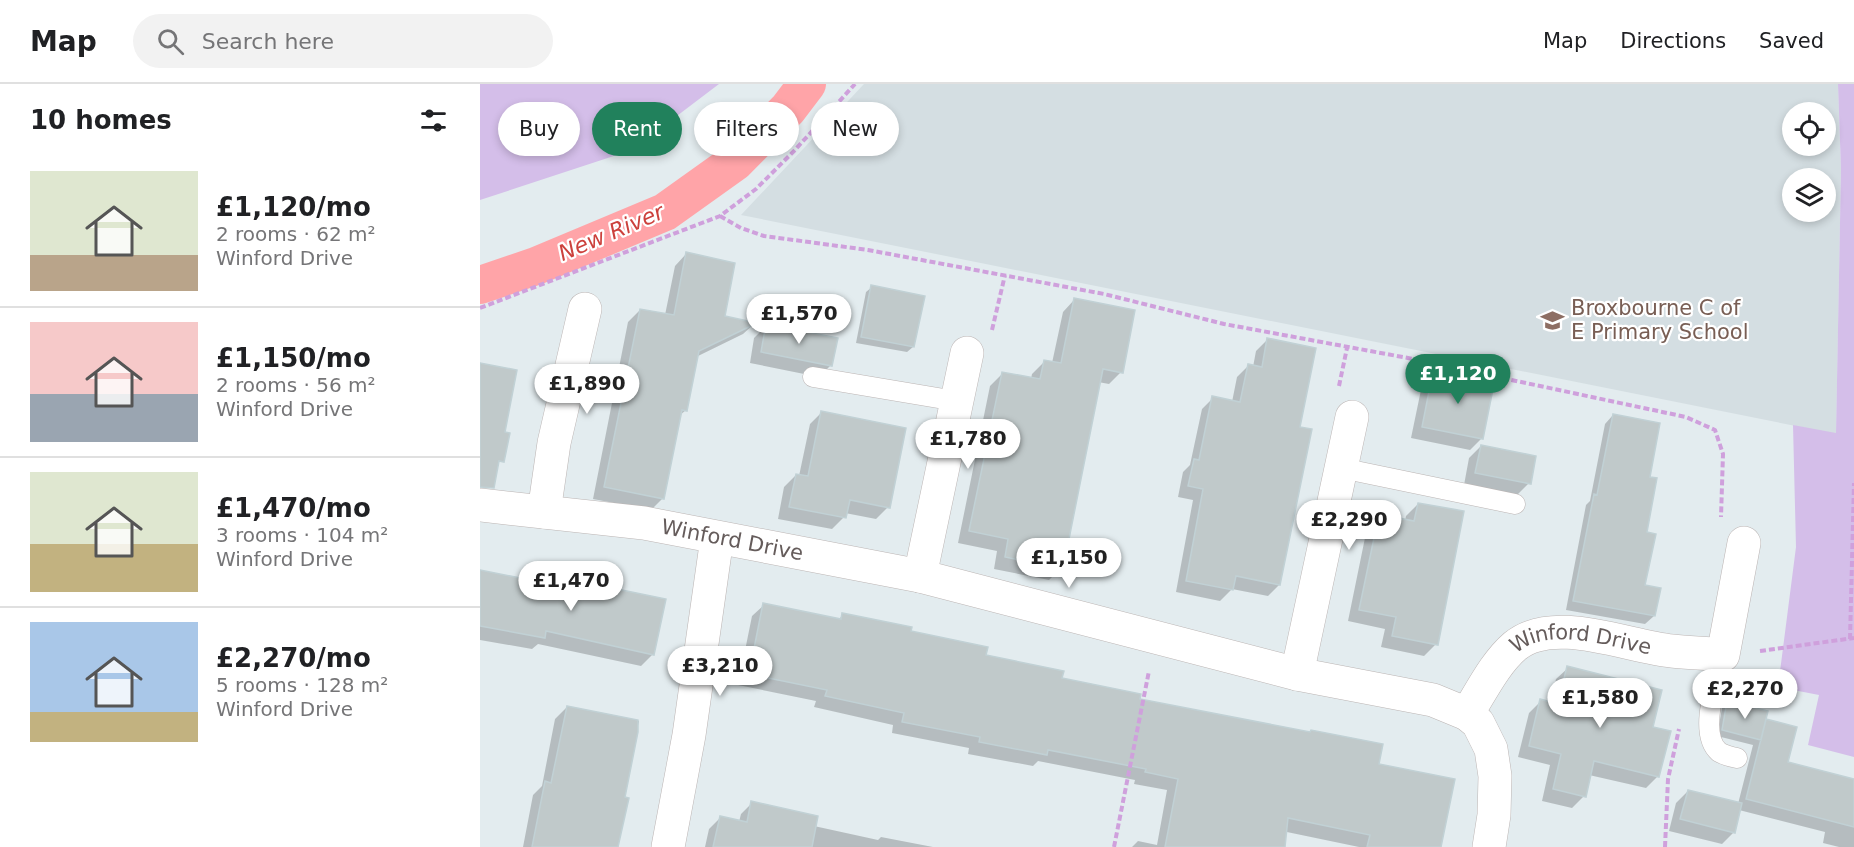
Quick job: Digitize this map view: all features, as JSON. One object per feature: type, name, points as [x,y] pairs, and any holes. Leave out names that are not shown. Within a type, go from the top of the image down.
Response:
[{"type":"street","points":[[544,512],[554,443],[585,309]]},
{"type":"street","points":[[920,576],[956,400],[979,345]]},
{"type":"street","points":[[1296,674],[1352,417]]},
{"type":"street","name":"Winford Drive","points":[[480,505],[644,523],[920,576],[1296,674],[1434,700],[1467,714],[1478,723],[1491,749],[1495,776],[1494,815],[1489,847]]},
{"type":"street","points":[[668,847],[688,735],[717,538]]},
{"type":"street","points":[[1723,655],[1744,543]]},
{"type":"street","name":"Winford Drive","points":[[1467,714],[1505,656],[1517,644],[1543,634],[1571,632],[1672,651],[1723,655]]},
{"type":"lane","points":[[813,377],[956,400]]},
{"type":"lane","points":[[1341,468],[1515,504]]},
{"type":"lane","points":[[1723,655],[1708,724],[1719,752],[1737,758]]},
{"type":"path","points":[[480,308],[720,216],[756,189],[855,84]]},
{"type":"path","points":[[720,216],[741,228],[764,236],[868,250],[1104,294],[1224,324],[1408,358],[1686,417],[1715,430],[1723,454],[1721,531],[1744,543]]},
{"type":"path","points":[[979,345],[1005,275]]},
{"type":"path","points":[[1789,647],[1852,638],[1854,483]]},
{"type":"path","points":[[1114,847],[1156,638]]},
{"type":"path","points":[[1665,847],[1668,779],[1680,721]]},
{"type":"shaded area","points":[[480,84],[719,84],[682,112],[682,102],[592,102],[592,156],[614,156],[480,200]]},
{"type":"shaded area","name":"Broxbourne C of E Primary School","points":[[864,84],[1838,84],[1841,170],[1836,434],[741,215],[796,156],[799,156],[811,140],[811,156],[899,156],[899,102],[847,102]]},
{"type":"shaded area","points":[[1838,84],[1854,84],[1854,757],[1808,745],[1819,695],[1778,687],[1796,547],[1793,425],[1836,433],[1841,170]]},
{"type":"building","points":[[686,252],[735,263],[725,316],[757,323],[699,351],[687,411],[682,410],[664,499],[604,487],[640,309],[674,315]]},
{"type":"building","points":[[871,285],[925,296],[914,347],[861,337]]},
{"type":"building","points":[[1074,298],[1135,310],[1123,373],[1103,369],[1063,569],[1005,557],[1008,539],[969,531],[1002,372],[1040,379],[1044,360],[1061,363]]},
{"type":"building","points":[[766,324],[838,338],[832,366],[761,352]]},
{"type":"building","points":[[1267,338],[1316,348],[1300,427],[1312,429],[1280,585],[1236,576],[1233,590],[1186,581],[1203,489],[1188,486],[1194,459],[1199,460],[1212,396],[1240,402],[1248,364],[1262,367]]},
{"type":"building","points":[[480,363],[517,370],[505,432],[510,433],[504,462],[499,461],[494,488],[480,487]]},
{"type":"building","points":[[1433,371],[1494,384],[1483,439],[1422,427]]},
{"type":"building","points":[[821,411],[906,428],[890,508],[850,500],[846,518],[789,507],[796,474],[808,476]]},
{"type":"building","points":[[1613,414],[1660,423],[1650,477],[1657,478],[1647,532],[1656,534],[1645,585],[1661,588],[1655,616],[1573,601],[1594,494],[1597,495]]},
{"type":"building","points":[[1481,445],[1536,456],[1531,484],[1475,473]]},
{"type":"building","points":[[1418,503],[1464,511],[1438,645],[1392,636],[1396,617],[1359,610],[1379,514],[1414,521]]},
{"type":"building","points":[[480,570],[600,594],[602,586],[666,599],[654,655],[546,631],[545,638],[480,626]]},
{"type":"building","points":[[763,603],[841,619],[842,613],[912,627],[911,631],[988,647],[986,655],[1064,671],[1062,678],[1141,694],[1140,699],[1383,744],[1379,764],[1455,779],[1441,847],[1367,847],[1370,835],[1288,818],[1285,847],[1165,847],[1178,779],[1145,772],[1146,769],[1048,750],[1047,755],[979,742],[980,737],[902,722],[904,713],[825,696],[827,690],[749,674]]},
{"type":"building","points":[[1567,666],[1662,690],[1653,727],[1671,731],[1659,777],[1594,761],[1586,797],[1553,789],[1561,754],[1529,746],[1540,699],[1558,704]]},
{"type":"building","points":[[1727,701],[1768,711],[1761,740],[1722,730]]},
{"type":"building","points":[[567,706],[638,720],[638,732],[625,797],[629,798],[618,847],[532,847],[545,781],[551,783]]},
{"type":"building","points":[[1766,719],[1797,727],[1788,762],[1854,779],[1854,827],[1746,799]]},
{"type":"building","points":[[1688,790],[1742,803],[1735,833],[1680,819]]},
{"type":"building","points":[[751,801],[818,816],[812,847],[713,847],[720,816],[747,822]]},
{"type":"waterway","name":"New River","points":[[480,285],[536,266],[665,212],[735,162],[788,109],[807,84]]},
{"type":"place","name":"Broxbourne C of E Primary School","points":[[1553,320]]}]
